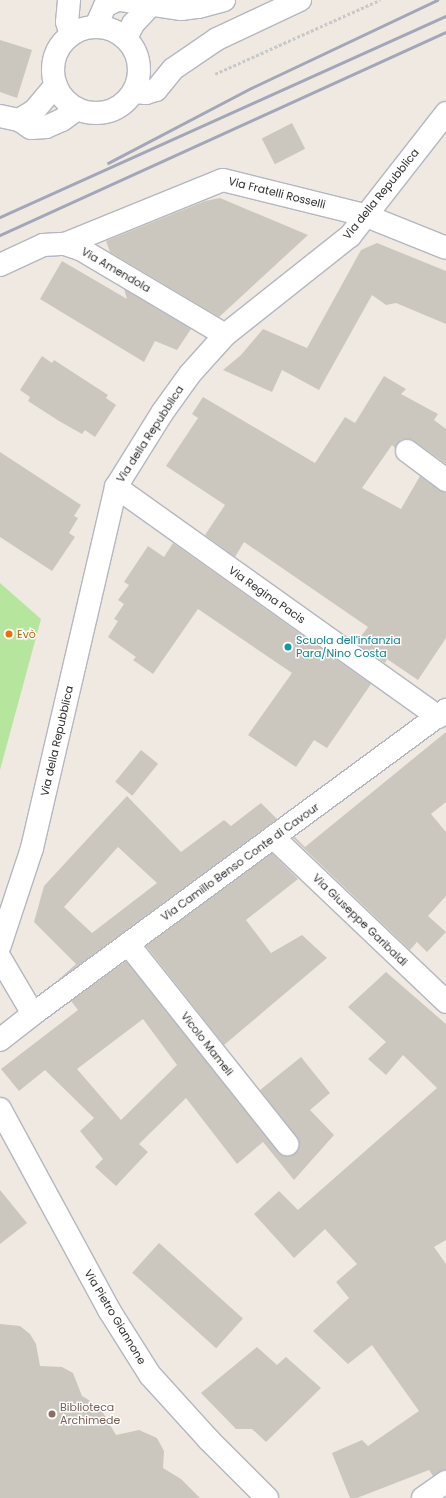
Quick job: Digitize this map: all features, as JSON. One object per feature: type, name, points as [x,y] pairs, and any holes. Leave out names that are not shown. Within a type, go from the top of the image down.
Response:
[{"type":"street","points":[[69,0],[67,22],[71,34]]},
{"type":"street","points":[[96,26],[104,6],[117,0]]},
{"type":"street","points":[[122,0],[181,9],[198,8],[224,0]]},
{"type":"street","points":[[134,92],[146,93],[156,90],[173,69],[217,39],[300,0]]},
{"type":"street","points":[[126,38],[133,24],[150,5]]},
{"type":"street","points":[[96,26],[109,28],[126,38],[138,59],[139,79],[134,92],[126,102],[103,113],[90,113],[77,109],[67,102],[56,85],[52,67],[55,54],[61,43],[71,34],[96,26]]},
{"type":"street","points":[[138,59],[173,69]]},
{"type":"street","points":[[9,118],[34,110],[56,85]]},
{"type":"street","points":[[9,118],[31,128],[46,127],[62,120],[77,109]]},
{"type":"street","name":"Via della Repubblica","points":[[0,945],[32,848],[116,487],[162,413],[190,374],[225,335],[350,236],[364,215],[446,113]]},
{"type":"street","name":"Via Fratelli Rosselli","points":[[65,244],[224,180],[364,215],[446,248]]},
{"type":"street","name":"Via Amendola","points":[[0,265],[43,245],[65,244],[82,250],[225,335]]},
{"type":"street","points":[[407,451],[446,480]]},
{"type":"street","name":"Via Regina Pacis","points":[[116,487],[442,713]]},
{"type":"street","name":"Via Camillo Benso Conte di Cavour","points":[[0,1040],[33,1014],[442,713]]},
{"type":"street","name":"Via Giuseppe Garibaldi","points":[[273,837],[446,1002]]},
{"type":"street","name":"Vicolo Mameli","points":[[128,944],[287,1144]]},
{"type":"street","points":[[0,958],[33,1014]]},
{"type":"street","name":"Via Pietro Giannone","points":[[0,1109],[109,1310],[150,1375],[209,1440],[267,1498]]},
{"type":"street","points":[[423,1498],[446,1482]]},
{"type":"path","points":[[215,74],[380,0]]},
{"type":"green space","points":[[0,583],[41,619],[0,770]]},
{"type":"building","points":[[0,40],[32,50],[17,98],[0,92]]},
{"type":"building","points":[[292,123],[305,149],[275,164],[262,138]]},
{"type":"building","points":[[220,198],[308,235],[219,317],[110,252],[106,241],[205,201]]},
{"type":"building","points":[[377,243],[446,271],[446,324],[396,303],[386,305],[372,295],[319,390],[282,370],[272,392],[223,370],[241,355],[263,329],[307,348],[361,250]]},
{"type":"building","points":[[62,261],[127,299],[124,289],[191,329],[177,350],[155,341],[144,362],[40,299]]},
{"type":"building","points":[[42,356],[52,363],[54,360],[108,395],[106,398],[116,405],[95,437],[85,430],[82,434],[59,421],[28,401],[30,397],[20,390]]},
{"type":"building","points":[[384,376],[406,389],[401,394],[438,414],[434,420],[446,429],[446,464],[414,441],[402,439],[395,448],[392,445],[362,488],[401,509],[420,476],[439,490],[446,492],[446,638],[418,680],[387,659],[385,663],[356,643],[368,627],[244,542],[235,557],[205,535],[225,505],[166,466],[198,418],[192,414],[203,397],[315,463],[345,417],[355,423]]},
{"type":"building","points":[[0,452],[81,505],[74,516],[78,518],[69,533],[75,537],[52,571],[0,537]]},
{"type":"building","name":"Scuola dell'infanzia Para/Nino Costa","points":[[173,543],[371,684],[327,748],[314,740],[296,767],[248,735],[292,673],[198,609],[153,674],[133,660],[136,657],[108,637],[118,621],[114,619],[124,604],[118,600],[129,585],[124,582],[148,546],[164,557]]},
{"type":"building","points":[[446,732],[446,802],[431,814],[446,832],[446,896],[428,916],[446,932],[427,952],[417,942],[410,950],[293,838],[295,837],[305,847]]},
{"type":"building","points":[[141,750],[158,764],[132,796],[115,782]]},
{"type":"building","points":[[127,796],[181,852],[224,820],[231,826],[261,803],[277,819],[56,982],[76,964],[34,922],[44,886]],"holes":[[[118,847],[157,883],[92,933],[64,907]]]},
{"type":"building","points":[[272,853],[298,879],[246,920],[271,953],[302,935],[327,958],[224,1045],[146,946]]},
{"type":"building","points":[[126,961],[282,1155],[294,1154],[299,1142],[260,1090],[301,1057],[330,1093],[310,1110],[334,1135],[294,1180],[263,1142],[237,1164],[186,1098],[139,1144],[148,1152],[116,1186],[95,1167],[103,1159],[80,1131],[94,1118],[45,1070],[19,1091],[1,1069],[78,1010],[71,1001]],"holes":[[[143,1019],[177,1065],[121,1120],[77,1069]]]},
{"type":"building","points":[[386,972],[446,1024],[446,1240],[434,1247],[446,1264],[446,1470],[433,1476],[429,1470],[357,1498],[350,1498],[332,1453],[362,1440],[368,1446],[419,1411],[372,1345],[348,1364],[313,1331],[349,1298],[336,1282],[357,1264],[325,1229],[294,1258],[254,1214],[279,1191],[298,1210],[437,1088],[403,1055],[386,1075],[368,1059],[386,1042],[348,1007]]},
{"type":"building","points":[[0,1190],[27,1223],[0,1244]]},
{"type":"building","points":[[159,1243],[243,1319],[216,1348],[132,1273]]},
{"type":"building","name":"Biblioteca Archimede","points":[[0,1324],[20,1326],[30,1334],[36,1344],[40,1366],[62,1367],[73,1373],[82,1396],[99,1406],[116,1435],[139,1430],[157,1438],[164,1451],[163,1468],[181,1479],[200,1498],[0,1498]]},
{"type":"building","points":[[257,1347],[277,1365],[286,1357],[321,1388],[266,1442],[252,1429],[236,1429],[201,1393]]},
{"type":"railway","points":[[108,163],[251,88],[437,0]]},
{"type":"railway","points":[[0,217],[446,16]]},
{"type":"railway","points":[[0,235],[446,32]]},
{"type":"place","name":"Evò","points":[[9,634]]},
{"type":"place","name":"Scuola dell'infanzia Para/Nino Costa","points":[[288,647]]},
{"type":"place","name":"Biblioteca Archimede","points":[[52,1414]]}]
